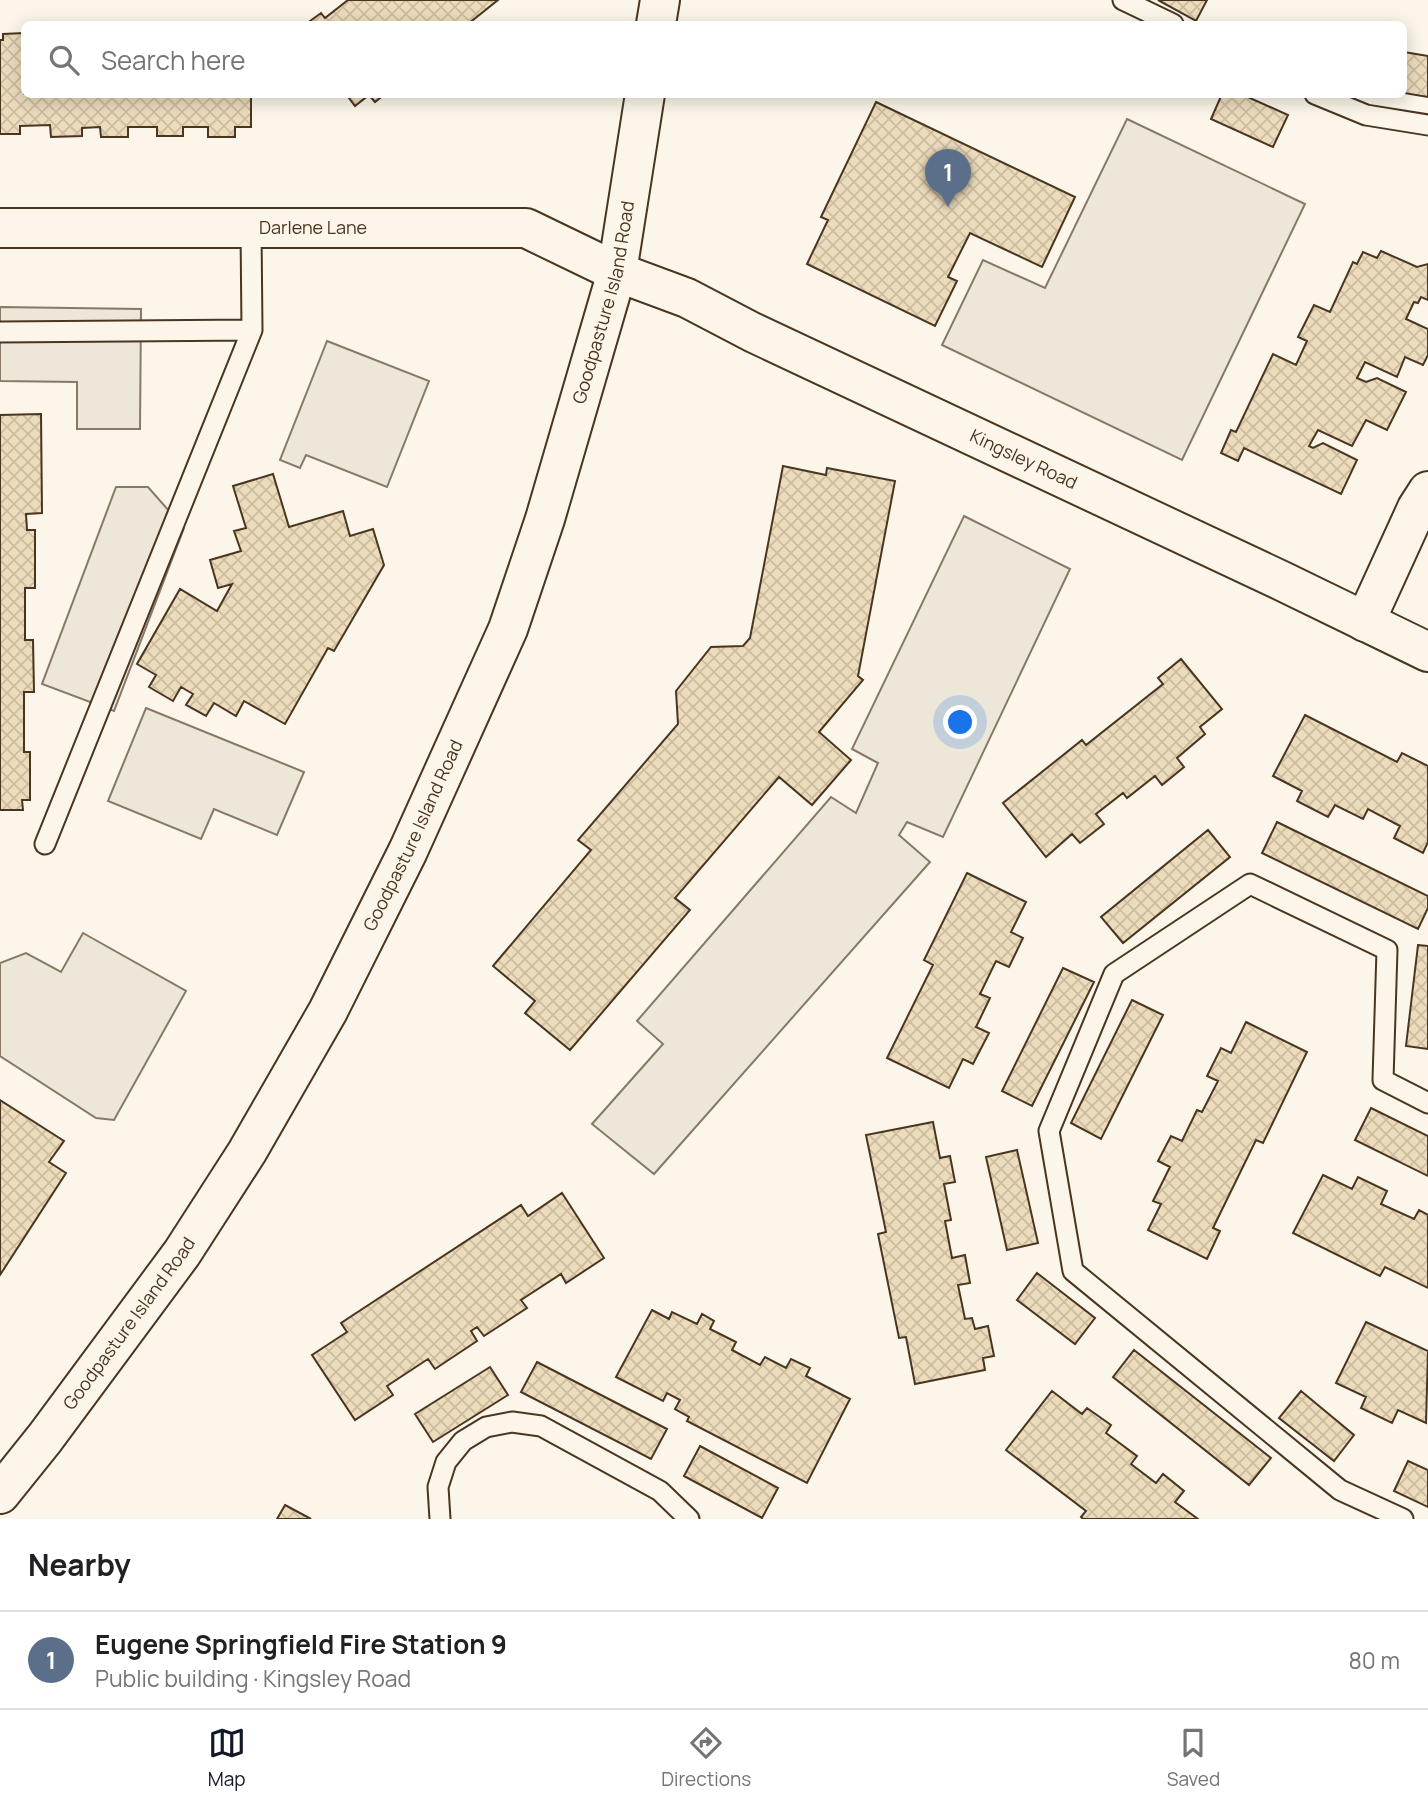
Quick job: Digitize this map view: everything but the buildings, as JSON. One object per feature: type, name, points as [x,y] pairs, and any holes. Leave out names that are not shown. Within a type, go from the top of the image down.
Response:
[{"type":"street","points":[[656,21],[660,0]]},
{"type":"street","name":"Goodpasture Island Road","points":[[0,1494],[45,1438],[182,1253],[247,1152],[328,1011],[408,851],[508,629],[545,519],[617,272],[644,98]]},
{"type":"street","name":"Darlene Lane","points":[[0,228],[526,228],[617,272]]},
{"type":"street","name":"Kingsley Road","points":[[617,272],[687,298],[752,332],[1428,652]]},
{"type":"street","points":[[1364,622],[1417,508],[1428,491]]},
{"type":"lane","points":[[1123,0],[1167,21]]},
{"type":"lane","points":[[1325,98],[1366,115],[1428,125]]},
{"type":"lane","points":[[45,844],[252,330],[251,228]]},
{"type":"lane","points":[[0,332],[252,330]]},
{"type":"lane","points":[[1403,1519],[1340,1490],[1073,1271],[1049,1131],[1114,974],[1251,884],[1387,950],[1383,1080],[1428,1103]]},
{"type":"lane","points":[[440,1519],[438,1487],[446,1462],[463,1441],[486,1427],[512,1422],[541,1426],[660,1492],[689,1519]]},
{"type":"shaded area","points":[[1127,119],[1305,204],[1182,460],[942,345],[983,260],[1045,288]]},
{"type":"shaded area","points":[[0,307],[141,309],[140,429],[77,429],[77,382],[0,381]]},
{"type":"shaded area","points":[[327,341],[429,381],[387,487],[306,455],[300,468],[280,460]]},
{"type":"shaded area","points":[[116,487],[148,487],[184,528],[114,711],[42,684]]},
{"type":"shaded area","points":[[964,516],[1070,569],[943,837],[907,822],[899,835],[930,862],[654,1174],[592,1124],[663,1044],[637,1021],[831,797],[856,813],[878,763],[852,749]]},
{"type":"shaded area","points":[[146,708],[304,772],[277,835],[214,809],[201,839],[108,801]]},
{"type":"shaded area","points":[[83,933],[186,991],[114,1120],[96,1118],[0,1056],[0,963],[26,953],[61,972]]},
{"type":"place","name":"Eugene Springfield Fire Station 9","points":[[948,207]]}]
